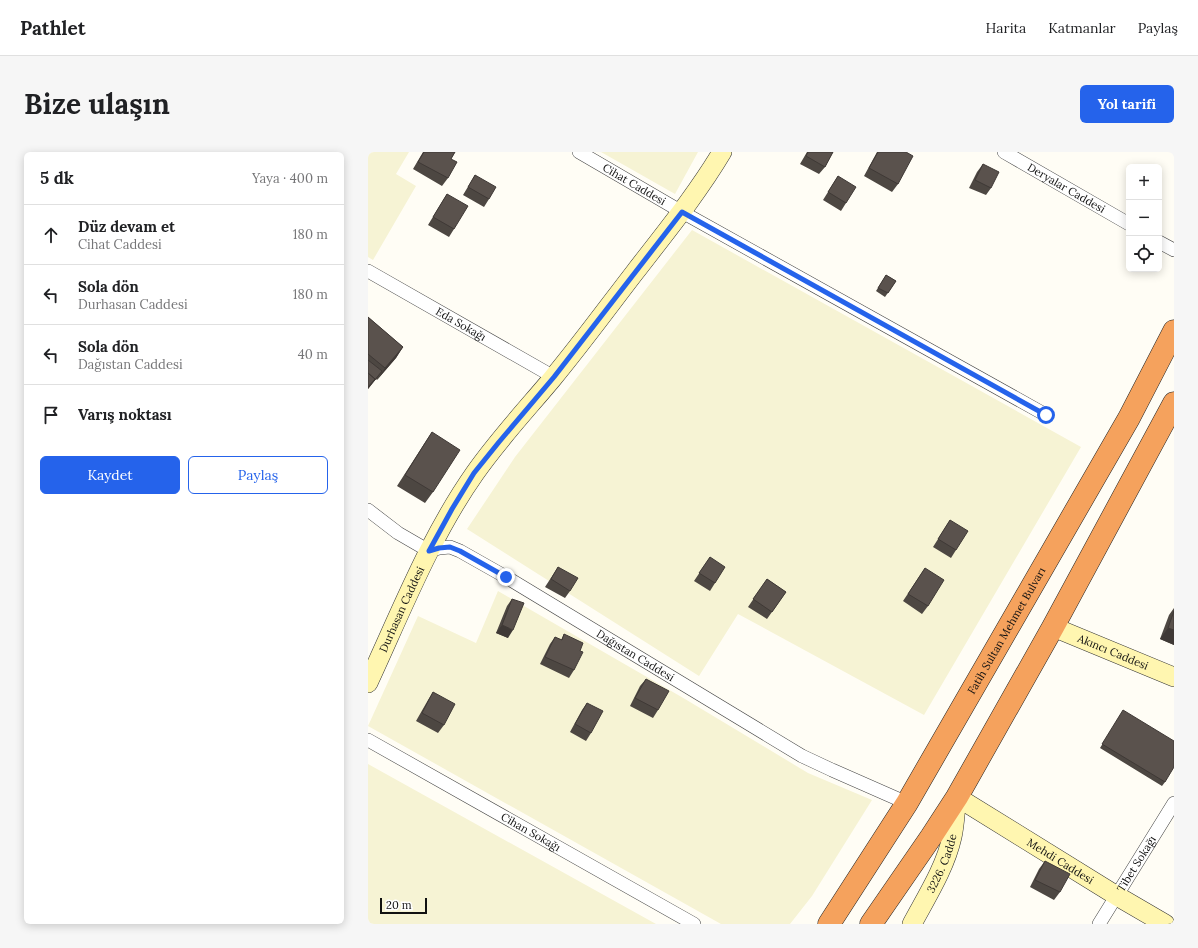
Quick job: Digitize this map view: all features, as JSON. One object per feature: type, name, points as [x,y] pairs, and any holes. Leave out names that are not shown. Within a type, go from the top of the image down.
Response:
[{"type":"highway","name":"Fatih Sultan Mehmet Bulvarı","points":[[829,924],[907,803],[1129,418],[1174,331]]},
{"type":"highway","points":[[871,924],[931,837],[956,797],[1053,627],[1174,402]]},
{"type":"street","name":"Cihat Caddesi","points":[[579,152],[682,212],[1046,415]]},
{"type":"street","name":"Durhasan Caddesi","points":[[368,683],[429,551],[474,473],[554,377],[682,212],[722,152]]},
{"type":"street","name":"Deryalar Caddesi","points":[[1004,152],[1126,222]]},
{"type":"street","points":[[1162,244],[1174,250]]},
{"type":"street","name":"Eda Sokağı","points":[[368,271],[554,377]]},
{"type":"street","points":[[368,510],[398,533],[429,551]]},
{"type":"street","name":"Dağıstan Caddesi","points":[[429,551],[450,547],[460,551],[506,577],[802,756],[907,803]]},
{"type":"street","name":"Akıncı Caddesi","points":[[1053,627],[1174,677]]},
{"type":"street","name":"Cihan Sokağı","points":[[368,740],[694,924]]},
{"type":"street","name":"Mehdi Caddesi","points":[[956,797],[1165,924]]},
{"type":"street","name":"3226. Cadde","points":[[912,924],[938,876],[946,855],[952,836],[956,797]]},
{"type":"street","name":"Tibet Sokağı","points":[[1099,924],[1174,803]]},
{"type":"shaded area","points":[[368,152],[409,152],[396,174],[416,186],[373,260],[368,257]]},
{"type":"shaded area","points":[[601,152],[698,152],[675,194]]},
{"type":"shaded area","points":[[692,230],[1081,447],[924,715],[738,614],[699,676],[467,529],[515,457]]},
{"type":"shaded area","points":[[498,591],[685,699],[808,773],[872,800],[812,896],[790,924],[721,924],[368,726],[418,616],[476,643]]},
{"type":"shaded area","points":[[368,764],[656,924],[368,924]]},
{"type":"building","points":[[424,152],[455,152],[451,159],[457,162],[448,178],[418,162]]},
{"type":"building","points":[[808,152],[833,152],[825,167],[806,156]]},
{"type":"building","points":[[878,152],[906,152],[913,156],[898,184],[869,168]]},
{"type":"building","points":[[983,164],[999,172],[991,188],[975,180]]},
{"type":"building","points":[[475,175],[496,187],[489,199],[468,187]]},
{"type":"building","points":[[838,176],[856,187],[846,203],[828,192]]},
{"type":"building","points":[[447,194],[468,206],[454,229],[433,217]]},
{"type":"building","points":[[886,275],[896,281],[888,293],[878,288]]},
{"type":"building","points":[[368,317],[403,347],[385,368],[368,354]]},
{"type":"building","points":[[368,360],[382,371],[374,381],[375,379],[368,373]]},
{"type":"building","points":[[368,373],[375,379],[368,387]]},
{"type":"building","points":[[432,432],[460,450],[433,492],[405,475]]},
{"type":"building","points":[[950,520],[968,531],[956,550],[938,539]]},
{"type":"building","points":[[710,557],[725,567],[715,583],[699,573]]},
{"type":"building","points":[[558,567],[578,578],[570,591],[551,579]]},
{"type":"building","points":[[925,568],[944,580],[928,606],[908,594]]},
{"type":"building","points":[[767,579],[786,592],[772,612],[753,599]]},
{"type":"building","points":[[512,599],[524,603],[513,630],[502,625]]},
{"type":"building","points":[[1174,611],[1174,630],[1168,628]]},
{"type":"building","points":[[564,634],[583,643],[580,651],[583,652],[574,670],[545,657],[555,637],[562,640]]},
{"type":"building","points":[[646,679],[669,691],[658,710],[635,698]]},
{"type":"building","points":[[433,692],[455,704],[444,725],[422,713]]},
{"type":"building","points":[[587,703],[603,711],[591,733],[575,724]]},
{"type":"building","points":[[1123,710],[1174,741],[1174,767],[1165,782],[1102,744]]},
{"type":"building","points":[[1045,861],[1070,874],[1060,892],[1035,880]]},
{"type":"route","points":[[506,577],[450,547],[429,551],[474,473],[554,377],[682,212],[1046,415]]}]
